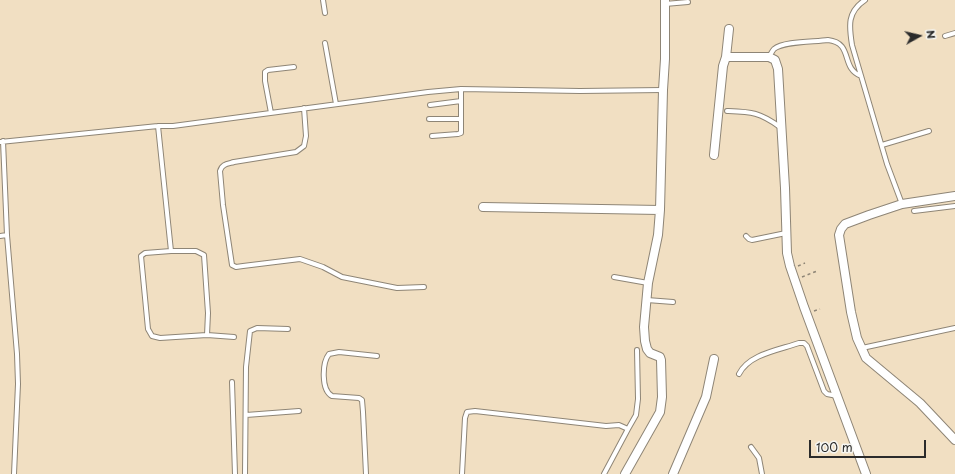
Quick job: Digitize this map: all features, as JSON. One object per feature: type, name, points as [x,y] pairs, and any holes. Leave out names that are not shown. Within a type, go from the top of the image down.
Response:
[{"type":"street","points":[[625,474],[660,412],[662,397],[662,366],[660,358],[649,352],[645,341],[644,327],[648,283],[658,235],[660,210],[663,90],[666,59],[665,2]]},
{"type":"street","points":[[714,155],[722,66],[726,57],[729,30]]},
{"type":"street","points":[[726,57],[769,57],[775,60],[778,69],[787,253],[795,280],[866,474]]},
{"type":"street","points":[[955,200],[902,204],[869,214],[845,224],[841,230],[839,242],[851,312],[861,348],[866,358],[920,403],[955,440]]},
{"type":"street","points":[[483,207],[660,210]]},
{"type":"street","points":[[673,474],[706,397],[714,360]]},
{"type":"lane","points":[[323,0],[326,13]]},
{"type":"lane","points":[[865,0],[859,4],[851,16],[850,29],[852,45],[887,164],[902,204]]},
{"type":"lane","points":[[665,2],[688,2]]},
{"type":"lane","points":[[945,36],[955,33]]},
{"type":"lane","points":[[769,57],[773,50],[777,47],[787,44],[828,40],[834,41],[841,44],[846,52],[849,66],[855,74],[861,76]]},
{"type":"lane","points":[[325,43],[336,104]]},
{"type":"lane","points":[[271,113],[265,81],[266,72],[294,66]]},
{"type":"lane","points":[[432,136],[460,134],[461,89]]},
{"type":"lane","points":[[14,474],[18,384],[17,354],[1,142],[158,126],[173,126],[428,92],[461,89],[663,90]]},
{"type":"lane","points":[[430,104],[461,101]]},
{"type":"lane","points":[[304,108],[306,136],[304,146],[296,152],[234,162],[222,166],[220,171],[223,205],[232,265],[243,266],[300,259],[324,267],[342,277],[397,288],[424,287]]},
{"type":"lane","points":[[727,111],[760,114],[781,127]]},
{"type":"lane","points":[[429,119],[461,119]]},
{"type":"lane","points":[[158,126],[171,251]]},
{"type":"lane","points":[[882,145],[929,131]]},
{"type":"lane","points":[[914,211],[955,200]]},
{"type":"lane","points":[[0,203],[6,202]]},
{"type":"lane","points":[[746,236],[752,240],[786,233]]},
{"type":"lane","points":[[0,236],[8,235]]},
{"type":"lane","points":[[207,335],[208,313],[204,255],[196,251],[171,251],[148,252],[141,256],[148,329],[152,336],[160,338],[207,335],[234,337]]},
{"type":"lane","points":[[614,277],[648,283]]},
{"type":"lane","points":[[647,300],[673,302]]},
{"type":"lane","points":[[245,474],[246,367],[250,331],[256,328],[288,329]]},
{"type":"lane","points":[[861,348],[955,328]]},
{"type":"lane","points":[[739,374],[742,368],[756,357],[804,342],[807,346],[824,391],[827,394],[837,396]]},
{"type":"lane","points":[[604,474],[636,415],[638,399],[637,350]]},
{"type":"lane","points":[[366,474],[362,400],[358,398],[329,395],[326,390],[323,373],[325,359],[329,354],[339,352],[377,356]]},
{"type":"lane","points":[[232,382],[235,474]]},
{"type":"lane","points":[[246,415],[299,411]]},
{"type":"lane","points":[[462,474],[464,418],[467,412],[475,411],[606,426],[619,425],[628,429]]},
{"type":"lane","points":[[751,447],[758,458],[762,474]]},
{"type":"path","points":[[795,280],[817,271]]}]
